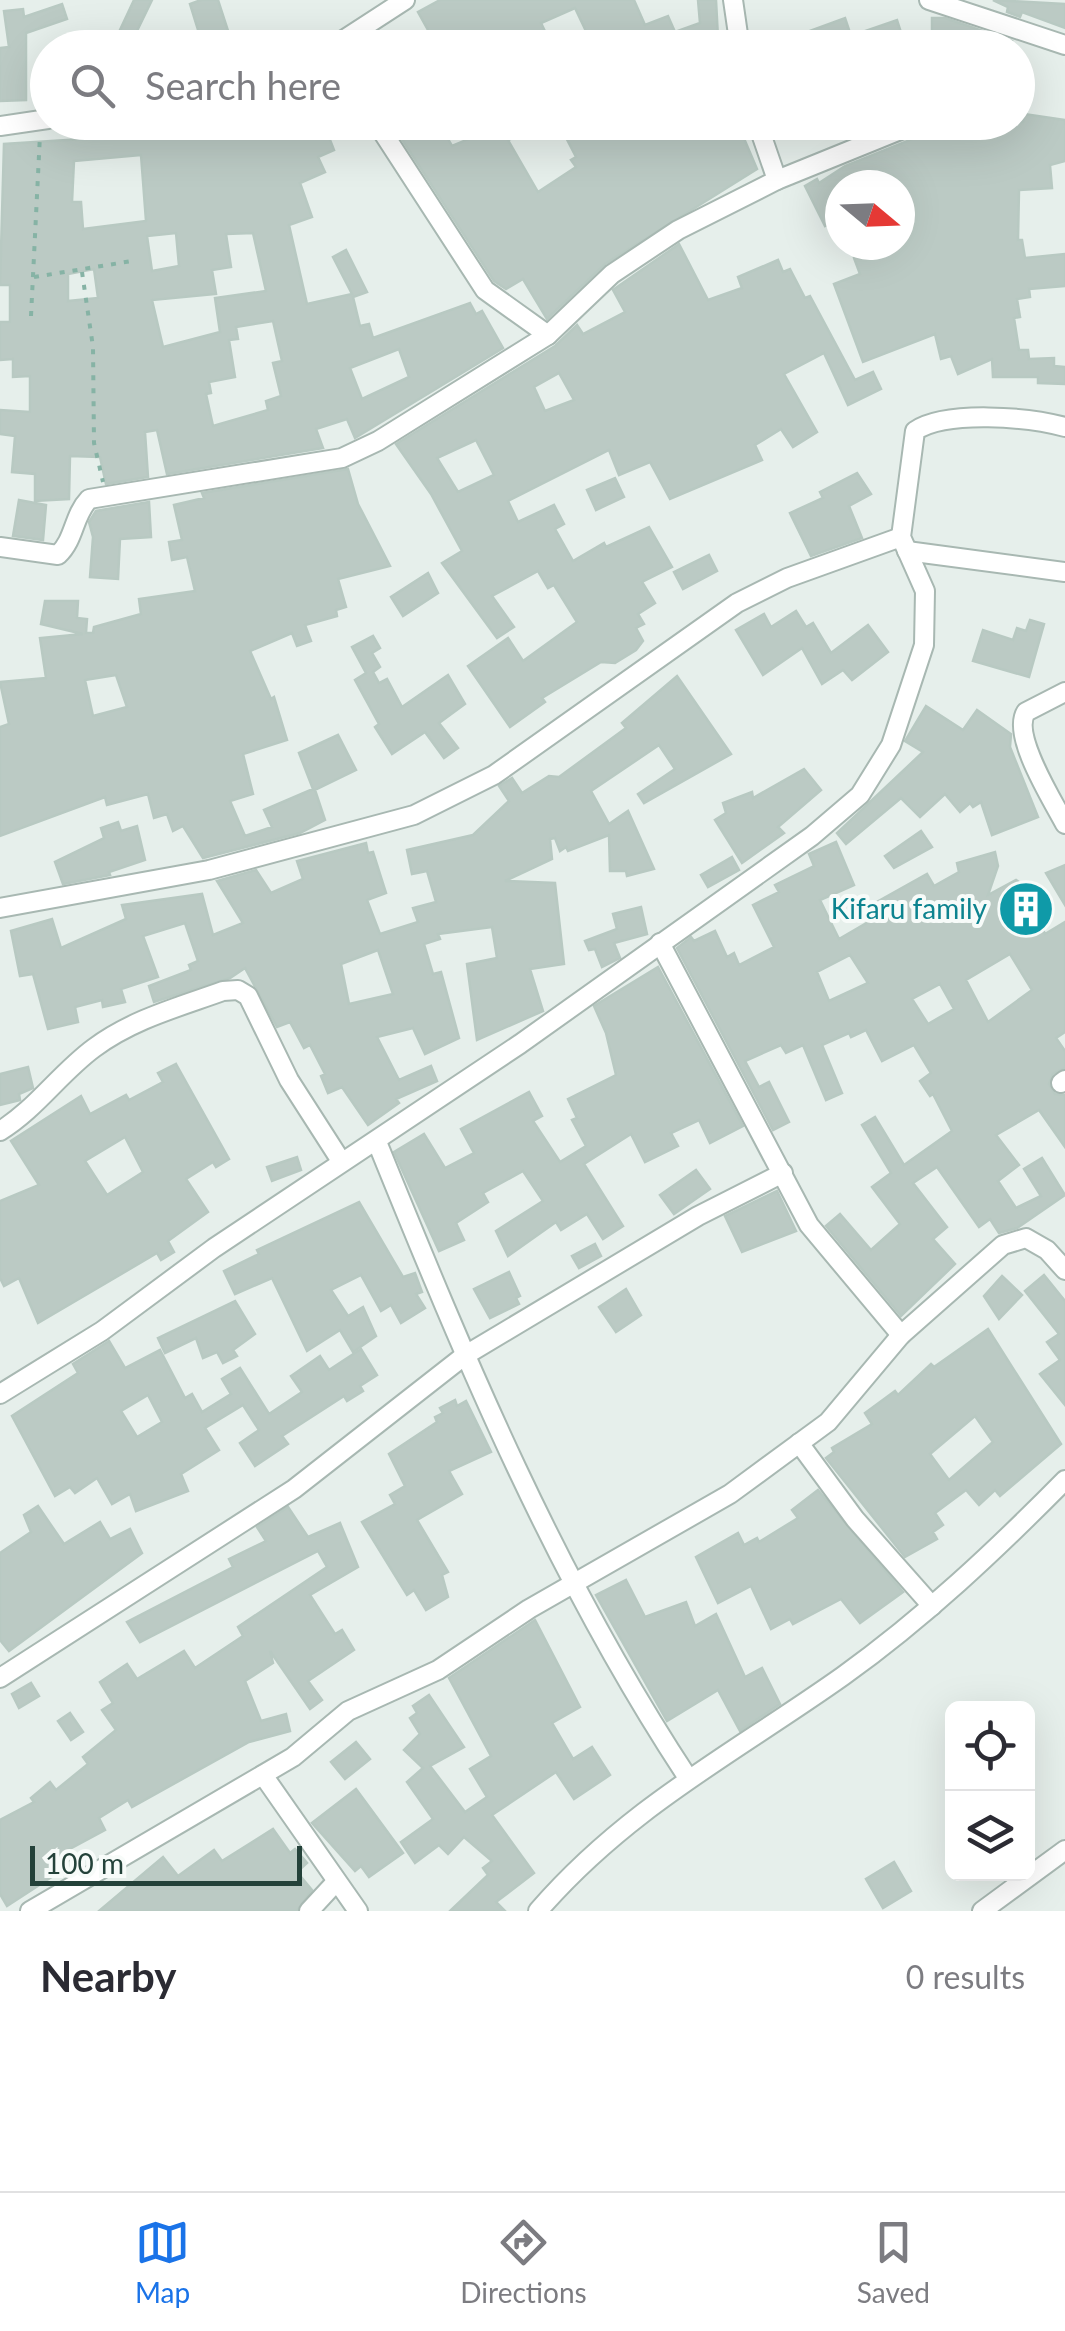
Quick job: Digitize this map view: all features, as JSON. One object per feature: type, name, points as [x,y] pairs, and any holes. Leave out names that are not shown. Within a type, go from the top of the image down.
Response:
[{"type":"street","points":[[359,30],[405,0]]},
{"type":"street","points":[[733,0],[737,30]]},
{"type":"street","points":[[929,0],[1020,30]]},
{"type":"street","points":[[1035,35],[1065,45]]},
{"type":"street","points":[[0,126],[30,122]]},
{"type":"street","points":[[388,140],[485,290],[548,335]]},
{"type":"street","points":[[764,140],[778,180]]},
{"type":"street","points":[[0,547],[58,556],[68,545],[78,510],[89,499],[342,458],[378,441],[548,335],[587,294],[700,217],[876,140]]},
{"type":"street","points":[[0,1394],[102,1331],[341,1161],[376,1142],[812,836],[860,795],[891,745],[924,645],[925,591],[904,544],[915,431],[930,420],[1006,420],[1065,427]]},
{"type":"street","points":[[0,908],[209,870],[414,815],[494,775],[738,602],[812,568],[904,544],[1065,572]]},
{"type":"street","points":[[1065,692],[1022,719],[1033,762],[1065,824]]},
{"type":"street","points":[[660,943],[809,1225],[901,1336]]},
{"type":"street","points":[[0,1131],[92,1049],[135,1022],[223,991],[238,990],[248,996],[289,1080],[341,1161]]},
{"type":"street","points":[[376,1142],[464,1356],[606,1650],[688,1778]]},
{"type":"street","points":[[0,1678],[294,1489],[464,1356],[685,1224],[783,1173]]},
{"type":"street","points":[[30,1911],[264,1775],[316,1741],[348,1711],[438,1670],[530,1610],[685,1524],[828,1422],[901,1336],[1003,1245],[1026,1238],[1065,1270]]},
{"type":"street","points":[[799,1443],[855,1519],[932,1606]]},
{"type":"street","points":[[538,1911],[616,1830],[833,1683],[932,1606],[1065,1480]]},
{"type":"street","points":[[264,1775],[358,1911]]},
{"type":"street","points":[[982,1911],[1065,1850]]},
{"type":"street","points":[[309,1911],[335,1882]]},
{"type":"path","points":[[31,316],[43,140]]},
{"type":"path","points":[[34,277],[132,261]]},
{"type":"path","points":[[82,272],[93,347],[96,466],[109,495]]},
{"type":"building","points":[[134,0],[152,0],[137,30],[120,30]]},
{"type":"building","points":[[218,0],[228,30],[198,30],[190,4]]},
{"type":"building","points":[[440,0],[634,0],[645,25],[668,16],[674,30],[585,30],[575,8],[541,23],[544,30],[428,30],[418,12]]},
{"type":"building","points":[[698,0],[716,0],[718,30],[681,30],[700,23]]},
{"type":"building","points":[[993,0],[1065,4],[1065,28],[1022,12],[1020,17],[1007,12],[1008,7]]},
{"type":"building","points":[[62,4],[67,19],[26,33],[26,100],[0,101],[0,48],[9,47],[4,11],[23,9],[24,17]]},
{"type":"building","points":[[845,18],[849,30],[812,30]]},
{"type":"building","points":[[932,18],[945,18],[980,30],[932,30]]},
{"type":"building","points":[[897,20],[900,30],[868,30]]},
{"type":"building","points":[[1035,116],[1065,120],[1065,161],[1050,165],[1052,188],[1019,190],[1018,240],[1022,240],[1025,258],[1065,254],[1065,286],[1029,289],[1030,297],[1017,299],[1020,317],[1014,318],[1019,350],[1028,350],[1029,359],[1054,358],[1054,366],[1065,367],[1065,384],[1038,383],[1038,377],[993,377],[992,359],[958,374],[951,356],[941,359],[935,334],[863,362],[834,284],[860,274],[855,260],[915,260],[915,170],[839,170],[910,140],[1035,140]]},
{"type":"building","points":[[67,140],[330,140],[334,150],[318,157],[325,172],[300,183],[312,217],[289,225],[307,304],[352,294],[333,257],[346,250],[367,292],[353,297],[360,326],[369,324],[373,338],[470,303],[476,314],[482,311],[503,348],[355,438],[347,419],[316,429],[323,448],[167,474],[157,430],[145,432],[148,477],[106,484],[100,457],[70,456],[69,499],[35,501],[35,474],[12,472],[15,436],[0,434],[0,410],[30,412],[30,376],[13,377],[13,359],[0,360],[0,322],[10,322],[10,285],[0,285],[4,144]],"holes":[[[141,155],[146,221],[83,229],[81,202],[72,202],[74,161]],[[176,233],[179,266],[152,271],[147,236]],[[253,233],[266,291],[215,298],[220,332],[163,347],[152,300],[216,294],[212,270],[231,267],[226,234]],[[94,269],[98,298],[68,301],[68,274]],[[273,321],[282,361],[273,363],[281,396],[266,401],[268,410],[213,426],[206,394],[211,393],[209,382],[235,377],[229,340],[238,339],[236,327]],[[399,349],[409,377],[362,399],[350,368]]]},
{"type":"building","points":[[402,140],[448,140],[452,146],[466,140],[508,140],[538,192],[576,167],[571,160],[576,157],[567,140],[745,140],[757,169],[605,264],[547,319],[523,279],[506,289],[494,281]]},
{"type":"building","points":[[817,179],[819,183],[825,179],[825,226],[805,186]]},
{"type":"building","points":[[679,244],[708,300],[742,288],[738,277],[778,260],[783,272],[790,269],[805,298],[810,296],[855,380],[873,372],[881,389],[848,405],[824,353],[784,374],[817,432],[793,447],[781,429],[755,445],[762,460],[670,499],[650,462],[619,475],[609,450],[508,501],[518,522],[554,505],[564,524],[555,529],[573,561],[604,543],[606,547],[649,527],[672,567],[642,582],[655,603],[638,614],[644,624],[636,628],[643,641],[636,650],[615,663],[601,662],[542,698],[545,702],[510,727],[468,666],[508,638],[523,661],[577,622],[554,585],[548,588],[538,571],[492,596],[514,627],[497,638],[442,563],[462,551],[431,494],[396,444],[555,346],[577,325],[583,334],[625,312],[613,290]],"holes":[[[559,373],[574,400],[545,411],[534,387]],[[476,440],[494,475],[458,492],[437,458]]]},
{"type":"building","points":[[348,469],[358,504],[390,566],[338,579],[346,607],[336,610],[337,616],[305,625],[311,641],[297,646],[292,633],[250,651],[271,699],[274,697],[287,740],[243,754],[253,794],[230,801],[245,836],[272,827],[264,810],[313,789],[299,753],[338,735],[356,770],[315,790],[325,820],[300,833],[203,858],[183,826],[173,831],[167,814],[154,818],[148,794],[107,805],[105,797],[0,836],[0,727],[9,724],[0,682],[46,678],[40,638],[83,634],[41,624],[45,601],[78,601],[77,618],[87,619],[86,633],[93,633],[94,627],[141,614],[139,599],[195,591],[187,557],[172,560],[169,542],[182,540],[174,505],[204,498],[202,493]],"holes":[[[116,675],[127,707],[93,716],[85,680]]]},
{"type":"building","points":[[857,473],[871,494],[849,506],[862,538],[811,556],[790,513],[823,498],[820,492]]},
{"type":"building","points":[[615,478],[624,497],[596,510],[587,490]]},
{"type":"building","points":[[19,500],[46,505],[43,540],[13,536]]},
{"type":"building","points":[[149,502],[151,537],[120,539],[118,579],[90,577],[93,537],[89,522],[96,511]]},
{"type":"building","points":[[709,555],[717,571],[683,589],[674,572]]},
{"type":"building","points":[[428,573],[438,593],[403,616],[391,597]]},
{"type":"building","points":[[796,611],[806,627],[813,623],[831,653],[868,625],[888,652],[852,680],[843,670],[822,684],[802,648],[763,675],[736,630],[764,614],[771,627]]},
{"type":"building","points":[[1030,620],[1044,624],[1029,677],[973,661],[983,630],[1013,640],[1017,628],[1026,631]]},
{"type":"building","points":[[373,636],[380,648],[372,653],[380,667],[373,672],[379,683],[387,679],[402,707],[448,675],[465,704],[439,723],[458,748],[444,758],[425,732],[392,754],[375,727],[379,724],[355,680],[366,673],[352,647]]},
{"type":"building","points":[[677,676],[731,754],[644,803],[638,794],[675,769],[659,745],[591,791],[609,824],[628,811],[654,869],[627,876],[626,871],[610,871],[609,835],[568,851],[566,847],[560,851],[555,838],[550,839],[552,859],[505,881],[555,883],[564,964],[530,969],[543,1011],[477,1040],[467,964],[497,958],[492,927],[438,934],[440,939],[424,944],[433,974],[441,972],[459,1038],[425,1054],[413,1028],[377,1037],[399,1080],[431,1066],[437,1081],[396,1099],[399,1103],[368,1125],[342,1087],[328,1093],[321,1076],[325,1074],[310,1045],[304,1048],[290,1022],[277,1027],[245,968],[230,978],[154,1002],[149,986],[191,970],[189,965],[198,961],[185,923],[143,936],[158,977],[121,989],[125,1002],[103,1007],[102,1000],[75,1007],[78,1022],[48,1029],[33,974],[20,976],[11,931],[52,919],[61,948],[126,919],[122,905],[202,894],[213,935],[243,923],[217,881],[256,870],[271,893],[303,879],[297,861],[366,843],[368,853],[373,852],[386,893],[367,900],[380,934],[418,922],[413,908],[436,902],[427,871],[412,874],[407,850],[473,835],[509,801],[499,786],[512,778],[522,793],[549,776],[559,777],[626,728],[622,723]],"holes":[[[378,950],[393,994],[349,1004],[341,964]]]},
{"type":"building","points":[[926,706],[963,730],[977,710],[1011,734],[1010,747],[1038,817],[992,835],[981,802],[973,807],[970,803],[960,812],[945,794],[920,817],[901,798],[846,844],[837,833],[923,752],[905,741]]},
{"type":"building","points":[[804,769],[821,790],[778,827],[784,833],[742,863],[715,820],[726,813],[723,803],[752,792],[753,798]]},
{"type":"building","points":[[118,822],[121,831],[137,826],[145,860],[109,872],[110,875],[63,884],[55,862],[104,838],[101,828]]},
{"type":"building","points":[[921,831],[932,847],[894,868],[885,856]]},
{"type":"building","points":[[836,842],[854,885],[820,900],[839,939],[875,918],[868,907],[927,874],[934,886],[959,872],[957,863],[995,852],[998,866],[988,895],[1016,880],[1022,884],[1045,934],[1065,922],[1065,1032],[1056,1038],[1065,1051],[1065,1068],[1053,1074],[1049,1084],[1055,1094],[1065,1095],[1065,1147],[1039,1110],[996,1135],[1019,1165],[998,1181],[1016,1208],[1041,1196],[1024,1169],[1042,1158],[1065,1195],[1017,1228],[999,1233],[990,1219],[979,1227],[937,1167],[913,1183],[947,1227],[933,1239],[955,1264],[901,1316],[826,1226],[840,1214],[871,1250],[900,1224],[872,1187],[891,1173],[862,1125],[875,1117],[904,1165],[952,1131],[933,1094],[930,1096],[920,1081],[931,1073],[914,1045],[882,1061],[866,1030],[822,1045],[842,1093],[826,1100],[803,1045],[786,1053],[781,1045],[745,1061],[759,1087],[769,1082],[789,1122],[773,1130],[677,948],[691,937],[694,941],[715,931],[727,957],[734,953],[739,965],[774,947],[753,905],[779,892],[775,885],[814,866],[809,854]],"holes":[[[1010,954],[1032,990],[988,1022],[966,980]],[[850,955],[868,983],[829,1001],[817,972]],[[940,984],[954,1009],[928,1024],[912,999]]]},
{"type":"building","points":[[732,857],[739,870],[708,887],[701,875]]},
{"type":"building","points":[[1065,865],[1065,905],[1046,873]]},
{"type":"building","points":[[641,907],[647,934],[614,943],[620,958],[602,967],[595,949],[589,950],[585,941],[617,929],[613,914]]},
{"type":"building","points":[[658,967],[743,1126],[710,1143],[699,1120],[671,1133],[678,1146],[645,1162],[631,1134],[584,1164],[623,1226],[603,1239],[587,1214],[561,1230],[556,1222],[508,1256],[496,1231],[543,1201],[523,1171],[483,1193],[488,1202],[456,1223],[464,1240],[439,1251],[394,1152],[424,1134],[445,1168],[474,1153],[461,1129],[529,1092],[542,1116],[533,1121],[560,1162],[586,1146],[572,1120],[577,1118],[568,1099],[616,1075],[606,1033],[594,1006]]},
{"type":"building","points":[[176,1064],[229,1159],[216,1167],[213,1162],[186,1179],[208,1212],[168,1241],[174,1252],[161,1260],[157,1253],[38,1323],[19,1278],[4,1286],[0,1278],[0,1201],[39,1185],[11,1141],[81,1096],[90,1114],[126,1095],[129,1100],[163,1082],[158,1073]],"holes":[[[125,1137],[143,1172],[107,1195],[85,1161]]]},
{"type":"building","points":[[28,1067],[33,1088],[19,1094],[20,1100],[0,1105],[0,1074]]},
{"type":"building","points":[[297,1157],[301,1170],[272,1181],[267,1167]]},
{"type":"building","points":[[696,1170],[710,1189],[674,1214],[660,1195]]},
{"type":"building","points":[[777,1191],[796,1231],[742,1252],[725,1216]]},
{"type":"building","points":[[359,1202],[403,1277],[415,1273],[422,1292],[416,1294],[425,1308],[401,1323],[391,1305],[381,1311],[361,1275],[331,1290],[348,1316],[363,1307],[376,1336],[353,1352],[340,1330],[307,1351],[272,1278],[235,1294],[224,1271],[259,1254],[257,1250]]},
{"type":"building","points":[[595,1244],[601,1256],[579,1268],[572,1256]]},
{"type":"building","points":[[509,1272],[520,1296],[516,1298],[519,1304],[490,1318],[474,1289]]},
{"type":"building","points":[[1044,1275],[1065,1301],[1065,1405],[1040,1374],[1060,1360],[1047,1342],[1059,1334],[1025,1291]]},
{"type":"building","points":[[1002,1276],[1022,1295],[999,1319],[984,1296]]},
{"type":"building","points":[[626,1289],[641,1315],[616,1332],[599,1307]]},
{"type":"building","points":[[235,1301],[255,1334],[233,1350],[237,1356],[223,1363],[217,1352],[203,1358],[196,1338],[165,1353],[158,1338]]},
{"type":"building","points":[[988,1329],[1061,1444],[1000,1496],[995,1490],[979,1505],[966,1490],[935,1513],[943,1525],[933,1532],[937,1539],[905,1557],[826,1458],[834,1452],[832,1448],[872,1424],[865,1413],[895,1391],[898,1395],[931,1364],[934,1367]],"holes":[[[975,1416],[993,1442],[949,1480],[930,1454]]]},
{"type":"building","points":[[109,1341],[125,1368],[160,1350],[185,1398],[192,1394],[202,1412],[231,1394],[222,1379],[240,1368],[269,1414],[302,1392],[291,1376],[320,1356],[329,1370],[361,1349],[377,1375],[360,1386],[363,1391],[347,1401],[344,1396],[282,1436],[288,1444],[255,1466],[240,1443],[259,1430],[243,1405],[205,1428],[219,1450],[181,1474],[188,1491],[136,1511],[130,1494],[112,1504],[97,1478],[75,1493],[70,1487],[55,1496],[12,1416],[78,1373],[73,1364]],"holes":[[[148,1395],[162,1422],[137,1437],[121,1411]]]},
{"type":"building","points":[[455,1400],[457,1406],[466,1401],[491,1452],[449,1471],[462,1494],[417,1520],[448,1572],[442,1575],[448,1597],[426,1610],[414,1590],[407,1595],[362,1522],[395,1504],[390,1495],[405,1486],[389,1454],[437,1422],[435,1417],[443,1413],[440,1408]]},
{"type":"building","points":[[818,1490],[903,1592],[860,1623],[841,1599],[793,1624],[790,1619],[771,1629],[751,1586],[718,1603],[696,1557],[738,1533],[744,1545],[757,1538],[759,1542],[798,1518],[792,1510]]},
{"type":"building","points":[[38,1506],[64,1544],[100,1522],[110,1539],[130,1529],[142,1553],[9,1651],[0,1640],[0,1553],[31,1532],[24,1515]]},
{"type":"building","points":[[288,1507],[308,1537],[340,1523],[358,1567],[310,1595],[335,1634],[342,1630],[354,1650],[308,1681],[322,1700],[310,1709],[270,1651],[273,1663],[245,1681],[261,1721],[286,1714],[290,1731],[249,1742],[132,1807],[128,1800],[99,1818],[105,1830],[68,1850],[73,1857],[53,1876],[7,1906],[0,1894],[0,1820],[34,1802],[31,1798],[50,1782],[56,1790],[88,1764],[83,1757],[116,1730],[102,1710],[113,1703],[100,1682],[127,1664],[137,1679],[184,1651],[195,1668],[243,1636],[238,1627],[327,1567],[318,1551],[140,1642],[127,1622],[233,1567],[229,1559],[266,1541],[257,1527]]},
{"type":"building","points":[[626,1580],[645,1617],[686,1602],[695,1626],[716,1614],[745,1677],[762,1668],[780,1704],[740,1731],[718,1690],[667,1721],[596,1595]]},
{"type":"building","points":[[535,1620],[580,1707],[552,1723],[573,1759],[592,1747],[610,1775],[574,1799],[556,1772],[492,1815],[534,1873],[496,1902],[505,1911],[450,1911],[488,1875],[483,1868],[492,1861],[464,1837],[448,1854],[439,1845],[415,1863],[401,1842],[433,1819],[407,1782],[423,1768],[404,1750],[420,1734],[410,1718],[417,1713],[413,1706],[429,1695],[464,1747],[430,1766],[465,1812],[487,1797],[470,1769],[491,1756],[449,1678]]},
{"type":"building","points":[[31,1683],[39,1696],[19,1708],[12,1694]]},
{"type":"building","points":[[70,1713],[83,1732],[71,1740],[58,1721]]},
{"type":"building","points":[[356,1742],[370,1759],[345,1779],[331,1762]]},
{"type":"building","points":[[356,1789],[403,1853],[369,1877],[361,1866],[355,1871],[312,1823]]},
{"type":"building","points":[[273,1829],[290,1853],[295,1849],[307,1863],[297,1872],[312,1890],[297,1911],[99,1911],[163,1857],[178,1876],[214,1850],[222,1861]]},
{"type":"building","points":[[894,1862],[911,1891],[883,1908],[866,1879]]},
{"type":"place","name":"Kifaru family","points":[[1026,909]]}]
